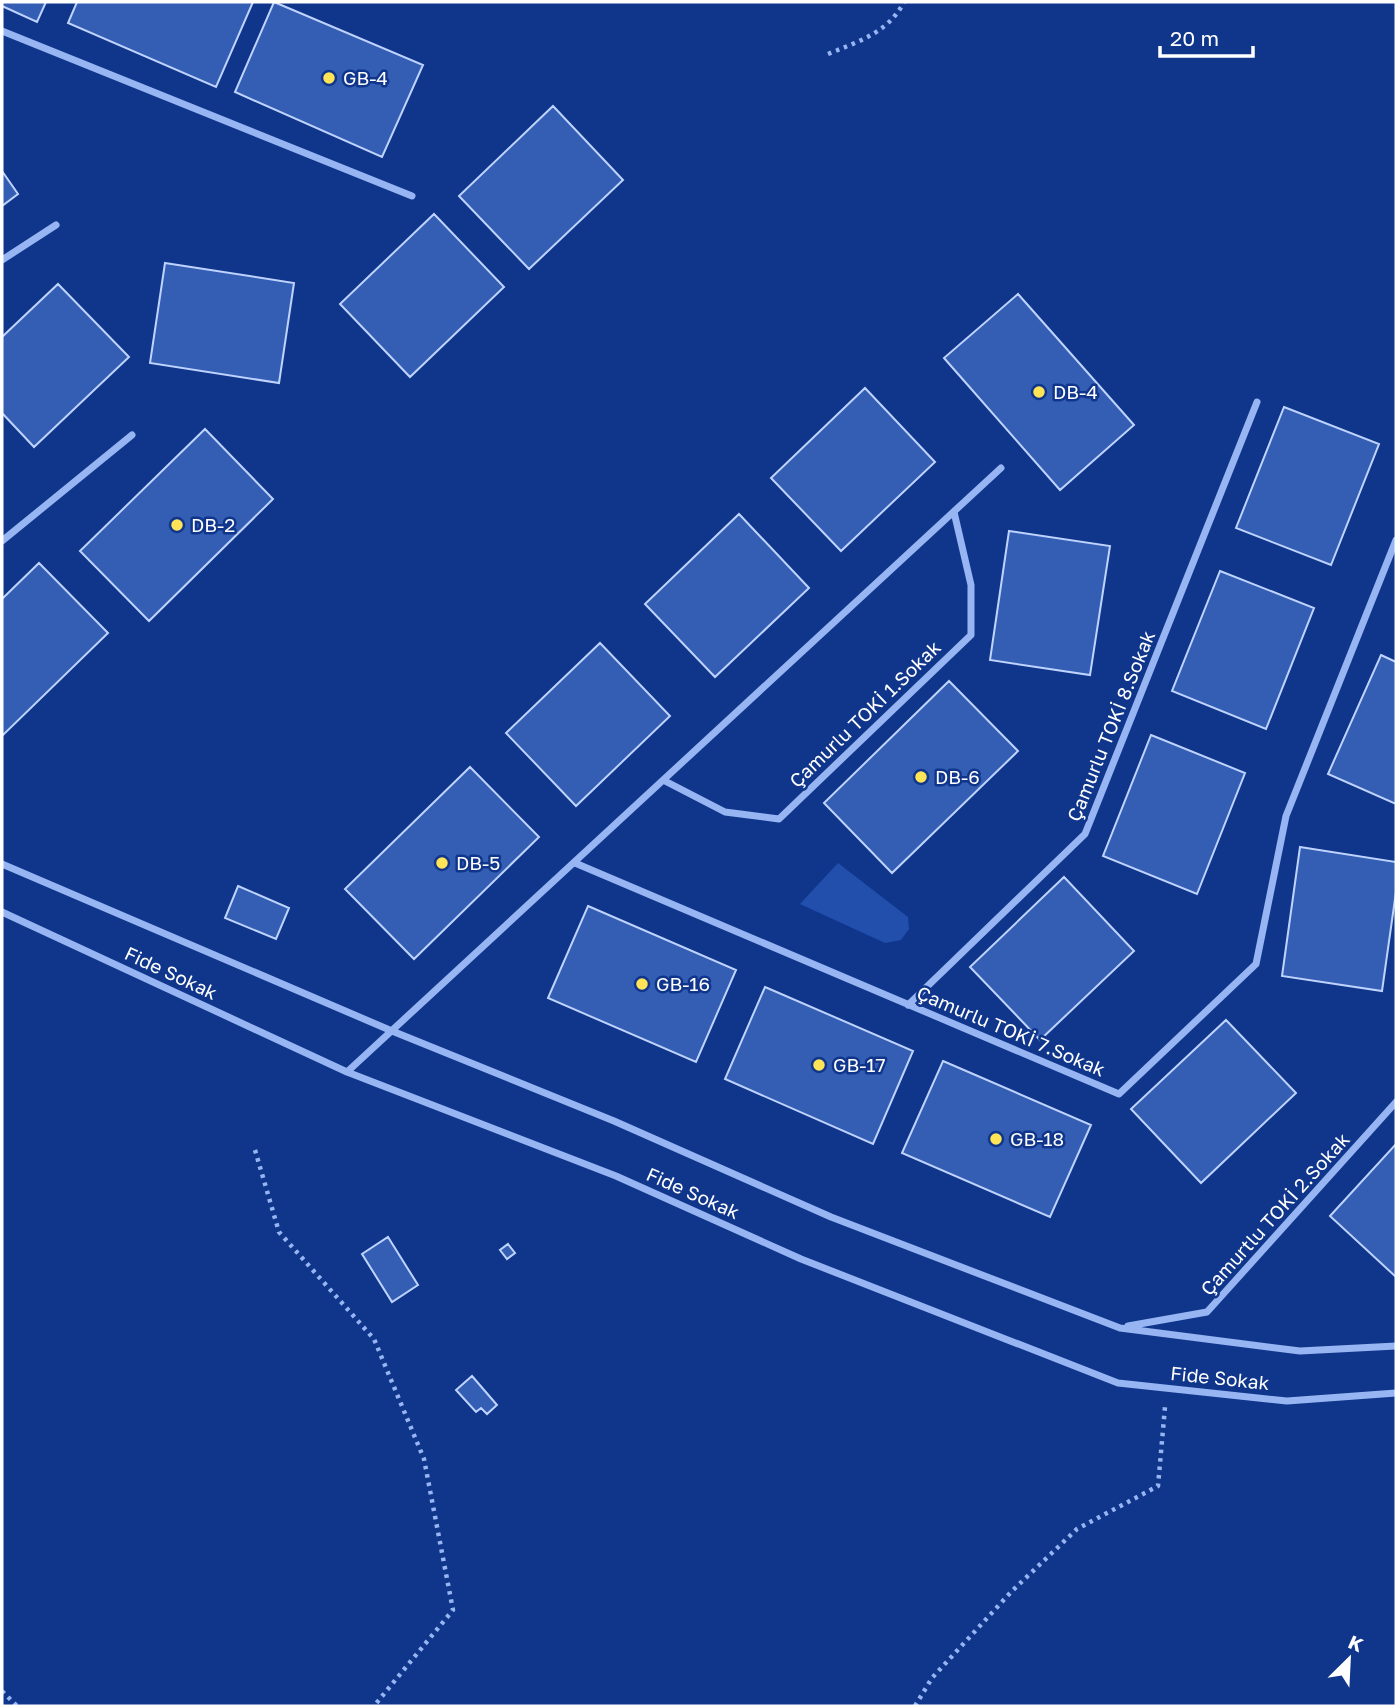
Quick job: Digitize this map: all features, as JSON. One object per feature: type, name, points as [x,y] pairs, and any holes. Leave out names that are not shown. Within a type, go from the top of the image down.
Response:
[{"type":"street","points":[[2,31],[412,196]]},
{"type":"street","points":[[2,260],[56,225]]},
{"type":"street","name":"Çamurlu TOKİ 8.Sokak","points":[[908,1005],[1085,834],[1257,402]]},
{"type":"street","points":[[2,541],[132,435]]},
{"type":"street","points":[[347,1072],[1001,468]]},
{"type":"street","name":"Çamurlu TOKİ 1.Sokak","points":[[665,781],[725,812],[779,818],[971,635],[971,585],[954,512]]},
{"type":"street","name":"Çamurlu TOKİ 7.Sokak","points":[[575,863],[1119,1094],[1256,964],[1286,816],[1396,540]]},
{"type":"street","name":"Fide Sokak","points":[[2,864],[392,1031],[614,1121],[831,1217],[1120,1328],[1300,1351],[1396,1346]]},
{"type":"street","name":"Fide Sokak","points":[[2,912],[347,1072],[616,1176],[801,1259],[1118,1383],[1287,1401],[1396,1393]]},
{"type":"street","name":"Çamurtlu TOKİ 2.Sokak","points":[[1120,1328],[1207,1312],[1396,1102]]},
{"type":"path","points":[[828,54],[875,34],[896,18],[904,2]]},
{"type":"path","points":[[255,1150],[279,1232],[374,1339],[424,1459],[453,1610],[374,1706]]},
{"type":"path","points":[[915,1706],[932,1678],[1011,1592],[1077,1529],[1158,1486],[1167,1388]]},
{"type":"path","points":[[2,1691],[17,1706]]},
{"type":"shaded area","points":[[838,863],[908,917],[909,929],[901,940],[885,943],[800,904]]},
{"type":"building","points":[[2,2],[46,2],[37,22],[2,6]]},
{"type":"building","points":[[77,2],[253,2],[216,87],[68,23]]},
{"type":"building","name":"GB-4","points":[[274,2],[423,65],[382,157],[235,92]]},
{"type":"building","points":[[553,106],[623,180],[529,269],[459,196]]},
{"type":"building","points":[[2,171],[18,194],[2,206]]},
{"type":"building","points":[[434,214],[504,287],[410,377],[340,304]]},
{"type":"building","points":[[165,263],[294,283],[279,383],[150,363]]},
{"type":"building","points":[[58,284],[129,357],[34,447],[2,413],[2,337]]},
{"type":"building","name":"DB-4","points":[[1018,294],[1134,425],[1060,490],[944,358]]},
{"type":"building","points":[[865,388],[935,462],[841,551],[771,478]]},
{"type":"building","points":[[1284,407],[1379,444],[1331,565],[1236,528]]},
{"type":"building","name":"DB-2","points":[[205,429],[273,499],[149,621],[80,551]]},
{"type":"building","points":[[739,514],[809,588],[715,677],[645,604]]},
{"type":"building","points":[[1009,531],[1110,546],[1090,675],[990,660]]},
{"type":"building","points":[[39,563],[108,633],[2,736],[2,599]]},
{"type":"building","points":[[1220,571],[1314,608],[1266,729],[1172,691]]},
{"type":"building","points":[[600,643],[670,716],[576,806],[506,733]]},
{"type":"building","points":[[1381,655],[1396,662],[1396,804],[1328,774]]},
{"type":"building","name":"DB-6","points":[[949,681],[1018,751],[892,873],[824,803]]},
{"type":"building","points":[[1151,735],[1245,773],[1197,894],[1103,856]]},
{"type":"building","name":"DB-5","points":[[470,767],[539,837],[414,959],[345,889]]},
{"type":"building","points":[[1300,847],[1396,862],[1396,892],[1382,991],[1282,976]]},
{"type":"building","points":[[1064,877],[1134,951],[1040,1040],[970,967]]},
{"type":"building","points":[[238,886],[289,908],[276,939],[225,918]]},
{"type":"building","name":"GB-16","points":[[588,906],[736,970],[696,1062],[548,998]]},
{"type":"building","name":"GB-17","points":[[765,987],[913,1051],[873,1144],[725,1079]]},
{"type":"building","points":[[1226,1020],[1296,1093],[1201,1183],[1131,1109]]},
{"type":"building","name":"GB-18","points":[[943,1061],[1091,1125],[1050,1217],[902,1153]]},
{"type":"building","points":[[1396,1144],[1396,1277],[1330,1216]]},
{"type":"building","points":[[388,1237],[418,1285],[392,1302],[362,1254]]},
{"type":"building","points":[[508,1244],[515,1253],[507,1259],[500,1250]]},
{"type":"building","points":[[472,1376],[497,1405],[487,1414],[481,1408],[476,1412],[456,1390]]},
{"type":"place","name":"GB-4","points":[[329,78]]},
{"type":"place","name":"DB-4","points":[[1039,392]]},
{"type":"place","name":"DB-2","points":[[177,525]]},
{"type":"place","name":"DB-6","points":[[921,777]]},
{"type":"place","name":"DB-5","points":[[442,863]]},
{"type":"place","name":"GB-16","points":[[642,984]]},
{"type":"place","name":"GB-17","points":[[819,1065]]},
{"type":"place","name":"GB-18","points":[[996,1139]]}]
